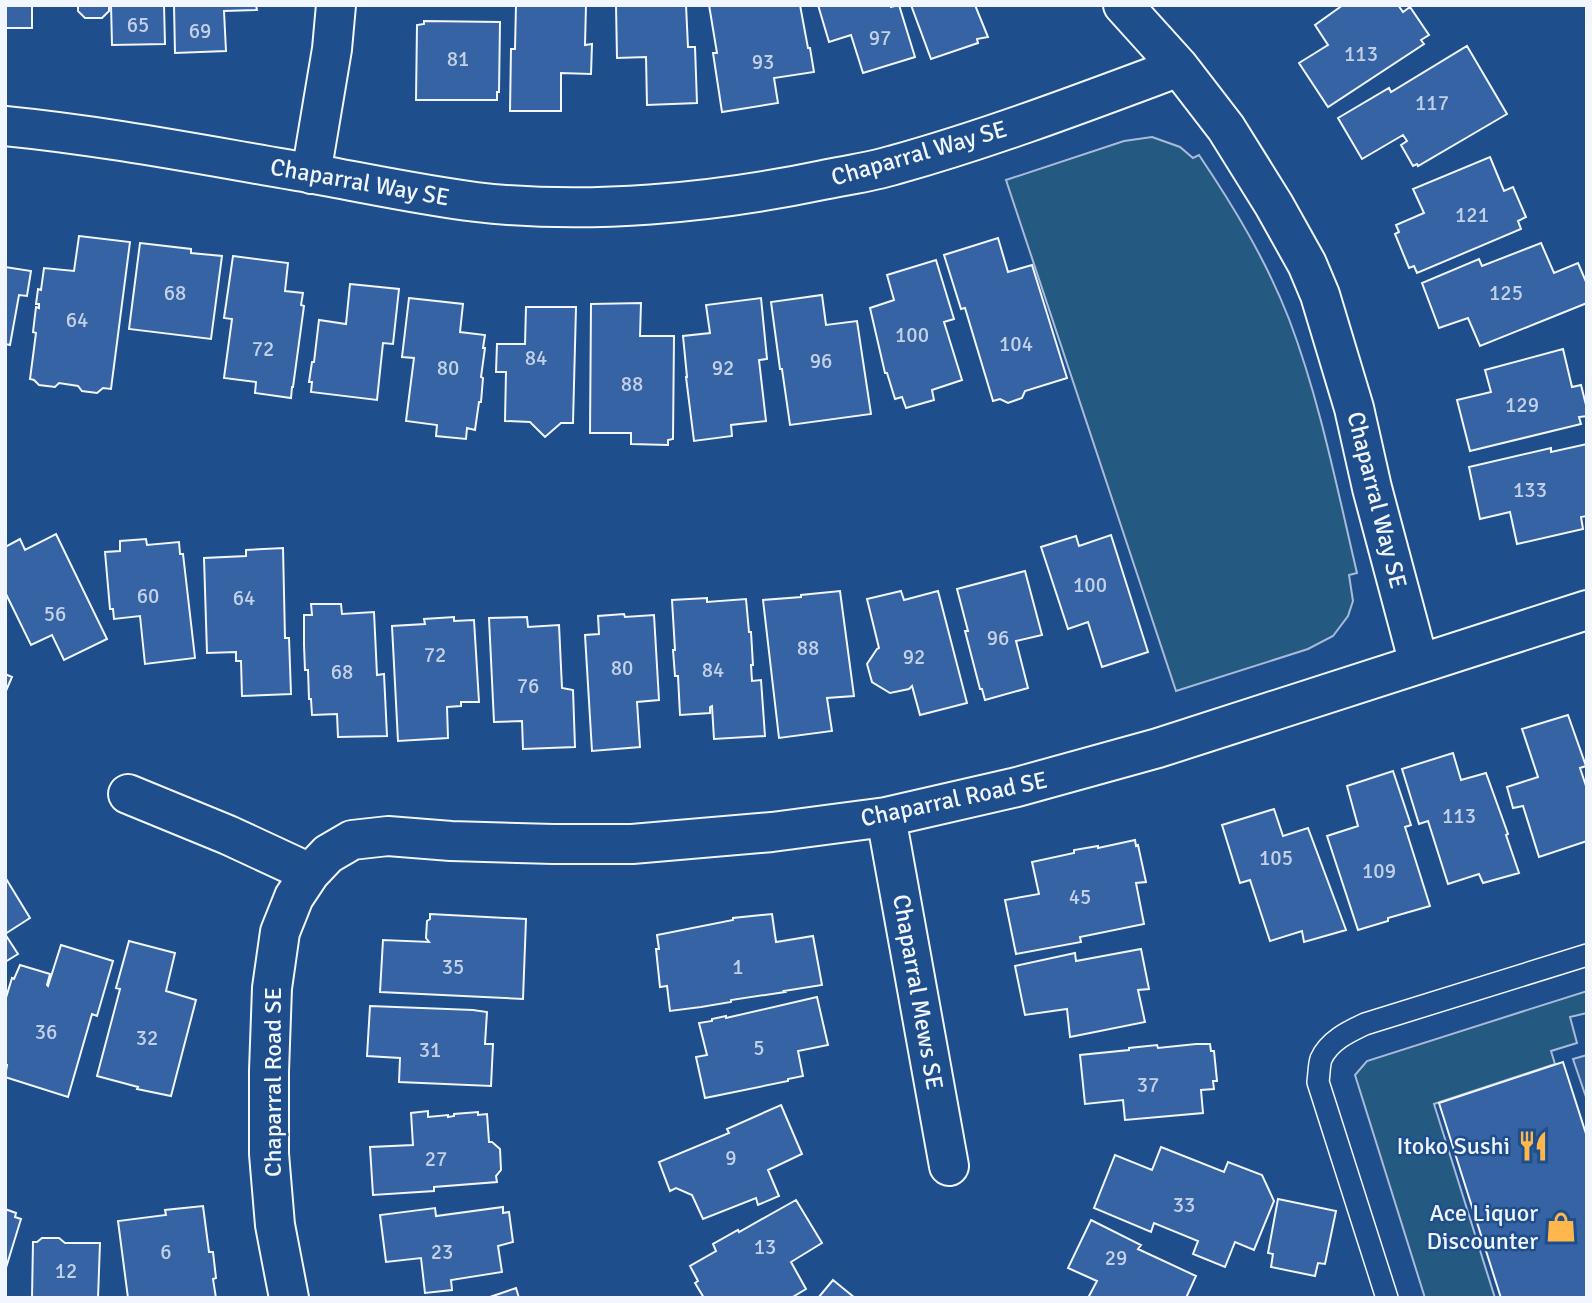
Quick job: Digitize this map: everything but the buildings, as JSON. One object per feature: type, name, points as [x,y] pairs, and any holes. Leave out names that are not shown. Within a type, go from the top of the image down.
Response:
[{"type":"street","points":[[311,174],[332,49],[336,5]]},
{"type":"street","points":[[1124,5],[1179,67]]},
{"type":"street","name":"Chaparral Way SE","points":[[5,126],[106,139],[477,202],[548,206],[631,206],[710,199],[789,187],[891,166],[996,134],[1179,67],[1226,128],[1268,194],[1307,264],[1320,295],[1354,408],[1372,488],[1419,664]]},
{"type":"street","name":"Chaparral Road SE","points":[[289,1298],[275,1225],[269,1154],[272,988],[280,932],[293,897],[328,854],[352,841],[388,836],[554,844],[632,844],[772,832],[886,817],[1017,788],[1145,751],[1587,610]]},
{"type":"street","points":[[128,794],[228,835],[310,873]]},
{"type":"street","name":"Chaparral Mews SE","points":[[886,817],[949,1166]]},
{"type":"lane","points":[[1387,1298],[1318,1082],[1321,1060],[1332,1043],[1365,1024],[1587,955]]},
{"type":"shaded area","points":[[1152,137],[1180,147],[1193,158],[1199,155],[1237,214],[1270,276],[1289,319],[1310,381],[1357,573],[1349,575],[1353,601],[1348,616],[1333,636],[1308,649],[1176,691],[1006,180],[1124,141]]},
{"type":"shaded area","points":[[1587,991],[1587,1013],[1570,1017],[1577,1043],[1551,1051],[1555,1064],[1434,1104],[1495,1298],[1425,1298],[1355,1075],[1367,1061]]},
{"type":"shaded area","points":[[1587,1055],[1587,1100],[1573,1059]]},
{"type":"place","name":"Itoko Sushi","points":[[1533,1146]]},
{"type":"place","name":"Ace Liquor Discounter","points":[[1561,1227]]}]
